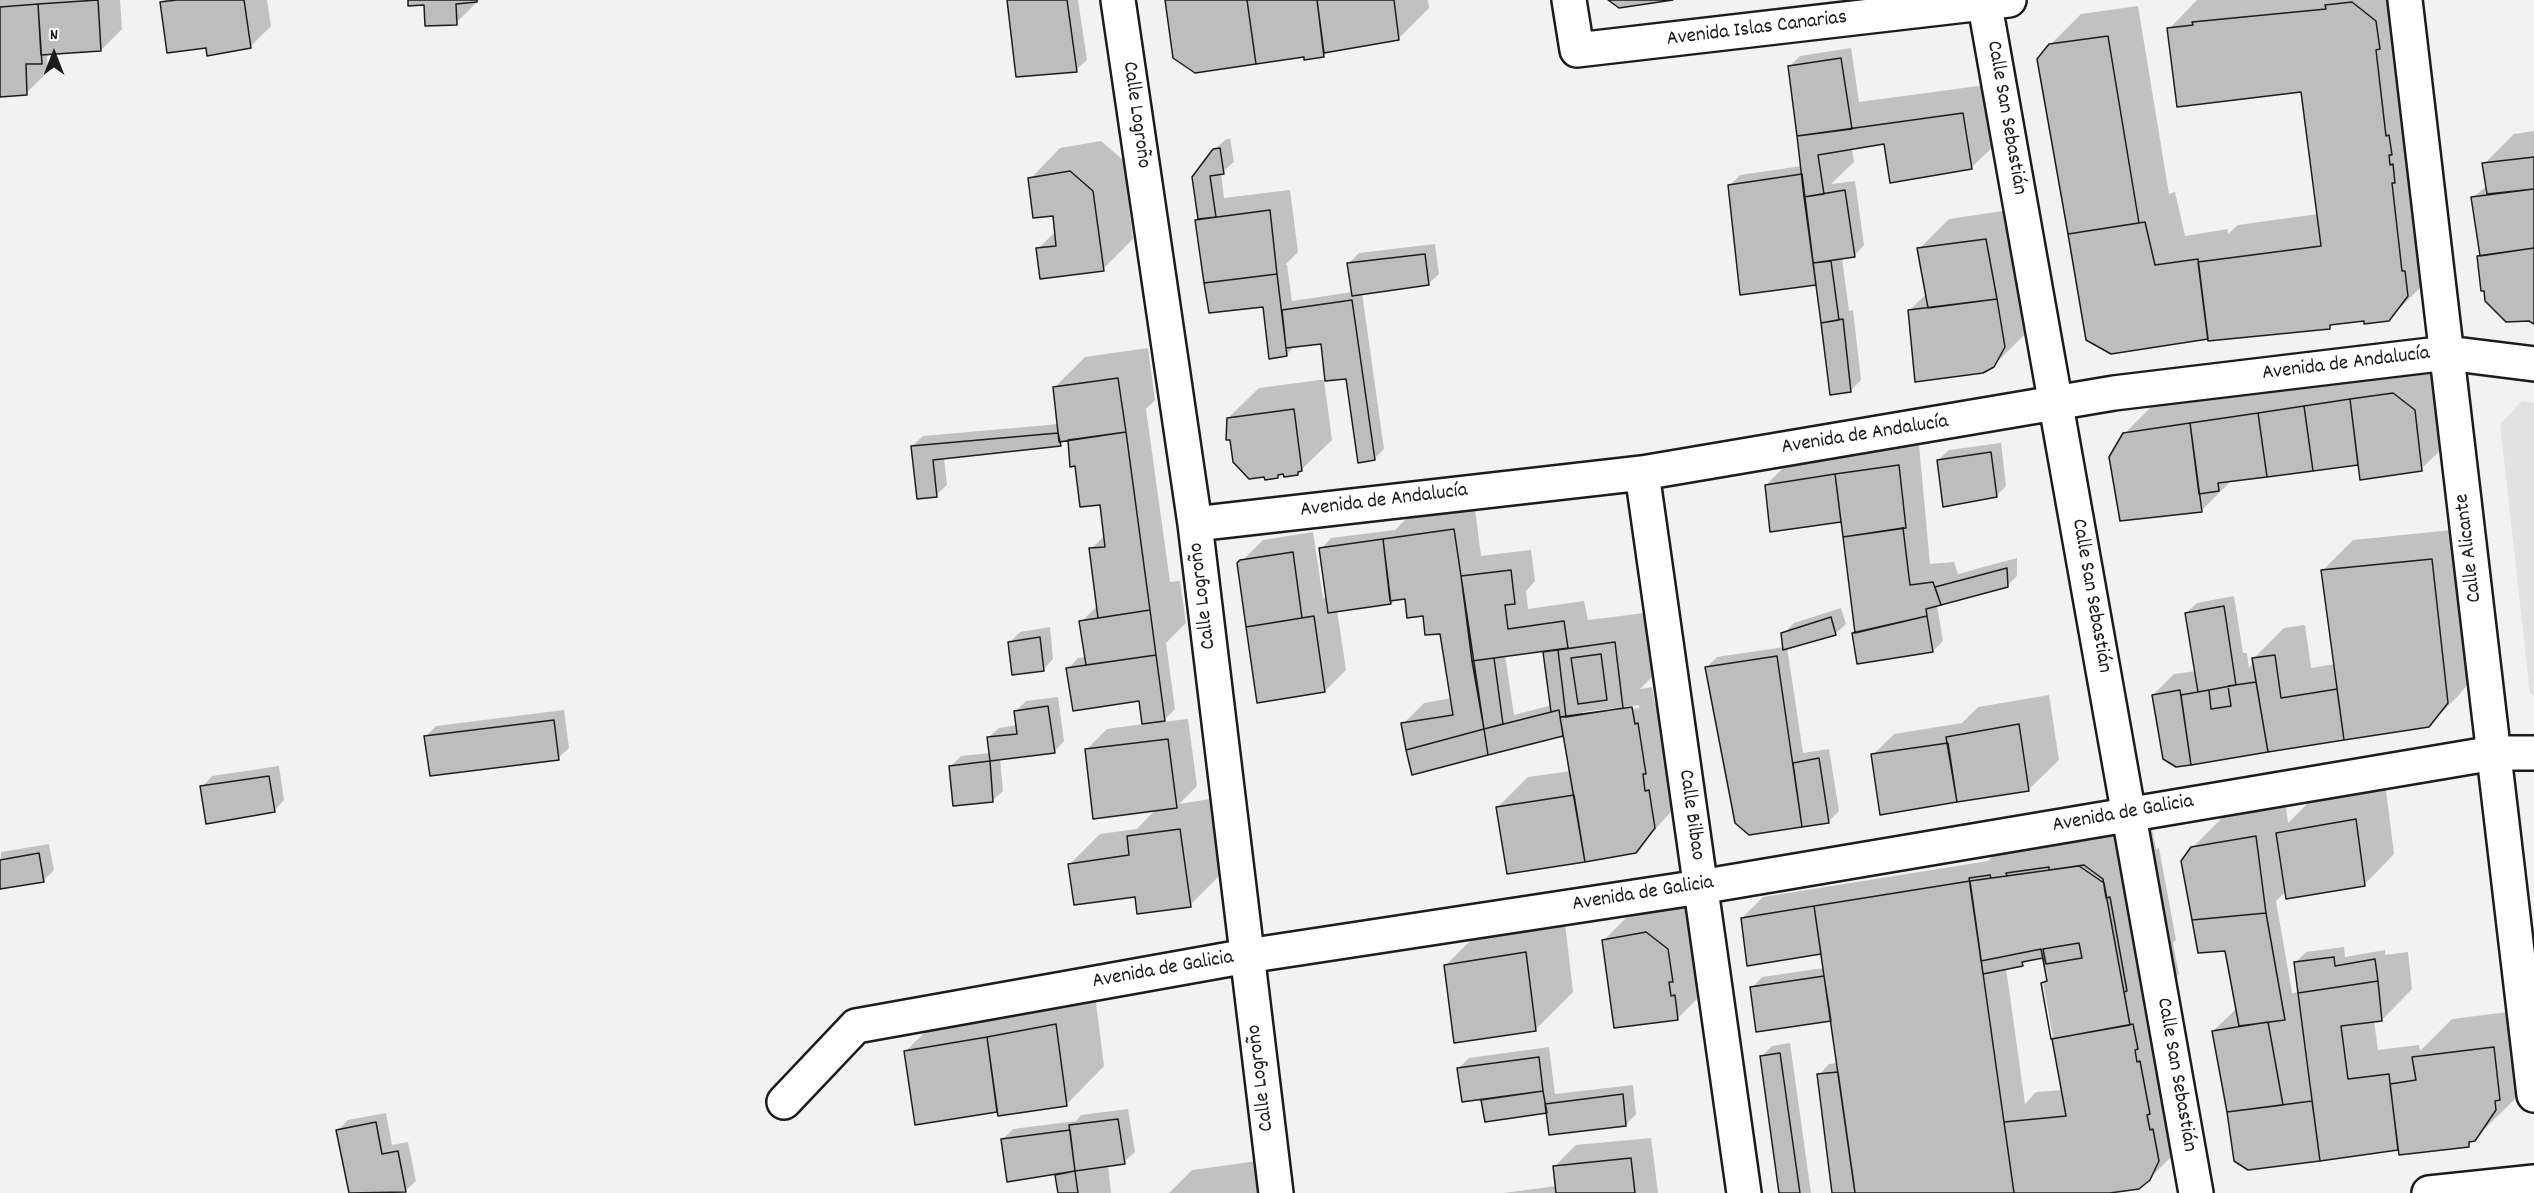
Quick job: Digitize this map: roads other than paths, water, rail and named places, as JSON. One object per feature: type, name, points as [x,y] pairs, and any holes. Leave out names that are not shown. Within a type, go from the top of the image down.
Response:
[{"type":"street","name":"Calle Logroño","points":[[1118,0],[1195,524],[1276,1193]]},
{"type":"street","name":"Avenida Islas Canarias","points":[[1569,0],[1577,50],[1992,1]]},
{"type":"street","name":"Calle Alicante","points":[[2405,0],[2534,1095]]},
{"type":"street","name":"Calle San Sebastián","points":[[1992,1],[2056,405],[2196,1193]]},
{"type":"street","name":"Avenida de Andalucía","points":[[1195,524],[1642,473],[2056,405],[2114,393],[2447,353],[2534,364]]},
{"type":"street","name":"Calle Bilbao","points":[[1642,473],[1744,1193]]},
{"type":"street","name":"Avenida de Galicia","points":[[784,1102],[856,1026],[1247,956],[1700,887],[2494,753],[2534,753]]},
{"type":"street","points":[[2429,1193],[2534,1182]]}]
